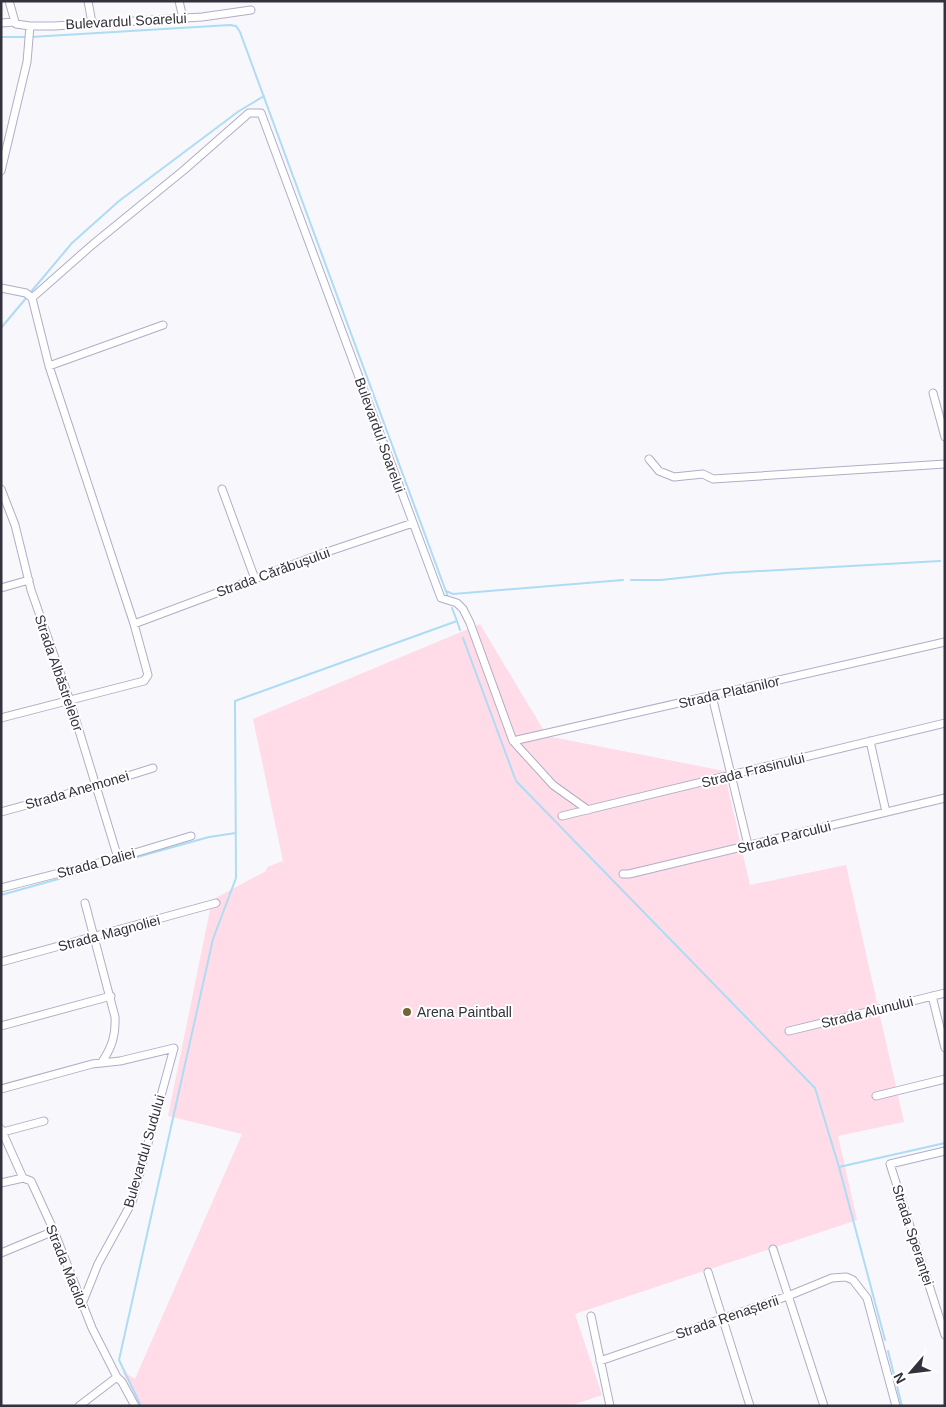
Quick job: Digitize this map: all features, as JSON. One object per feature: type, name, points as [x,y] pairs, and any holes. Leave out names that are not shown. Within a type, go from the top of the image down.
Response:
[{"type":"street","points":[[9,1],[15,22]]},
{"type":"street","points":[[88,1],[92,23]]},
{"type":"street","points":[[179,1],[183,18]]},
{"type":"street","name":"Bulevardul Soarelui","points":[[1,23],[15,22],[30,33],[92,23],[183,18],[251,10]]},
{"type":"street","points":[[1,171],[28,62],[30,33]]},
{"type":"street","name":"Bulevardul Soarelui","points":[[32,298],[92,244],[184,170],[249,113],[261,114],[441,598],[457,603],[463,609],[514,741]]},
{"type":"street","points":[[1,288],[26,293],[32,298],[49,366],[134,624],[148,675],[144,681],[1,718]]},
{"type":"street","points":[[49,366],[163,325]]},
{"type":"street","points":[[934,393],[945,437]]},
{"type":"street","points":[[649,459],[659,470],[674,477],[703,474],[713,479],[945,464]]},
{"type":"street","name":"Strada Albăstrelelor","points":[[1,489],[15,524],[29,580],[70,701],[118,858]]},
{"type":"street","points":[[222,489],[256,579]]},
{"type":"street","name":"Strada Cărăbușului","points":[[134,624],[413,523]]},
{"type":"street","points":[[1,588],[29,580]]},
{"type":"street","name":"Strada Platanilor","points":[[514,741],[945,642]]},
{"type":"street","points":[[712,696],[748,845]]},
{"type":"street","name":"Strada Frasinului","points":[[562,816],[945,723]]},
{"type":"street","points":[[514,741],[552,785],[588,810]]},
{"type":"street","points":[[870,741],[886,812]]},
{"type":"street","name":"Strada Anemonei","points":[[1,812],[153,768]]},
{"type":"street","name":"Strada Parcului","points":[[623,874],[945,798]]},
{"type":"street","name":"Strada Daliei","points":[[1,888],[118,858],[191,836]]},
{"type":"street","points":[[1,1089],[102,1062],[112,1046],[116,1033],[115,1017],[85,903]]},
{"type":"street","name":"Strada Magnoliei","points":[[1,962],[216,904]]},
{"type":"street","name":"Strada Alunului","points":[[789,1031],[945,993]]},
{"type":"street","points":[[1,1026],[111,996]]},
{"type":"street","points":[[932,996],[945,1048]]},
{"type":"street","name":"Bulevardul Sudului","points":[[82,1304],[98,1264],[132,1202],[174,1048],[120,1061],[102,1062]]},
{"type":"street","points":[[876,1096],[945,1079]]},
{"type":"street","points":[[2,1130],[44,1120]]},
{"type":"street","name":"Strada Macilor","points":[[2,1130],[23,1178],[31,1181],[103,1352],[135,1406]]},
{"type":"street","name":"Strada Speranței","points":[[945,1151],[890,1164],[945,1335]]},
{"type":"street","points":[[1,1183],[23,1178]]},
{"type":"street","points":[[1,1253],[54,1232]]},
{"type":"street","points":[[773,1249],[824,1406]]},
{"type":"street","points":[[708,1272],[750,1406]]},
{"type":"street","name":"Strada Renașterii","points":[[600,1361],[788,1296],[832,1278],[846,1277],[853,1280],[867,1298],[896,1406]]},
{"type":"street","points":[[591,1316],[610,1406]]},
{"type":"street","points":[[79,1406],[117,1377]]},
{"type":"shaded area","points":[[480,624],[547,736],[724,771],[750,885],[846,865],[904,1122],[838,1136],[857,1220],[575,1314],[602,1395],[570,1406],[140,1406],[122,1371],[135,1379],[242,1134],[168,1116],[212,900],[266,871],[267,867],[283,861],[253,719]]},
{"type":"waterway","points":[[31,37],[236,26],[240,32],[448,597]]},
{"type":"waterway","points":[[1,37],[26,37]]},
{"type":"waterway","points":[[30,293],[72,243],[119,201],[239,111],[264,96]]},
{"type":"waterway","points":[[1,328],[27,297]]},
{"type":"waterway","points":[[631,580],[661,580],[725,573],[940,561]]},
{"type":"waterway","points":[[446,591],[453,594],[623,580]]},
{"type":"waterway","points":[[452,608],[457,621]]},
{"type":"waterway","points":[[141,1406],[119,1360],[213,939],[236,878],[235,701],[457,621],[460,630]]},
{"type":"waterway","points":[[463,638],[516,781],[815,1088],[839,1167],[885,1340]]},
{"type":"waterway","points":[[1,895],[209,837],[236,833]]},
{"type":"waterway","points":[[839,1167],[945,1143]]},
{"type":"waterway","points":[[888,1351],[902,1406]]},
{"type":"place","name":"Arena Paintball","points":[[407,1012]]}]
